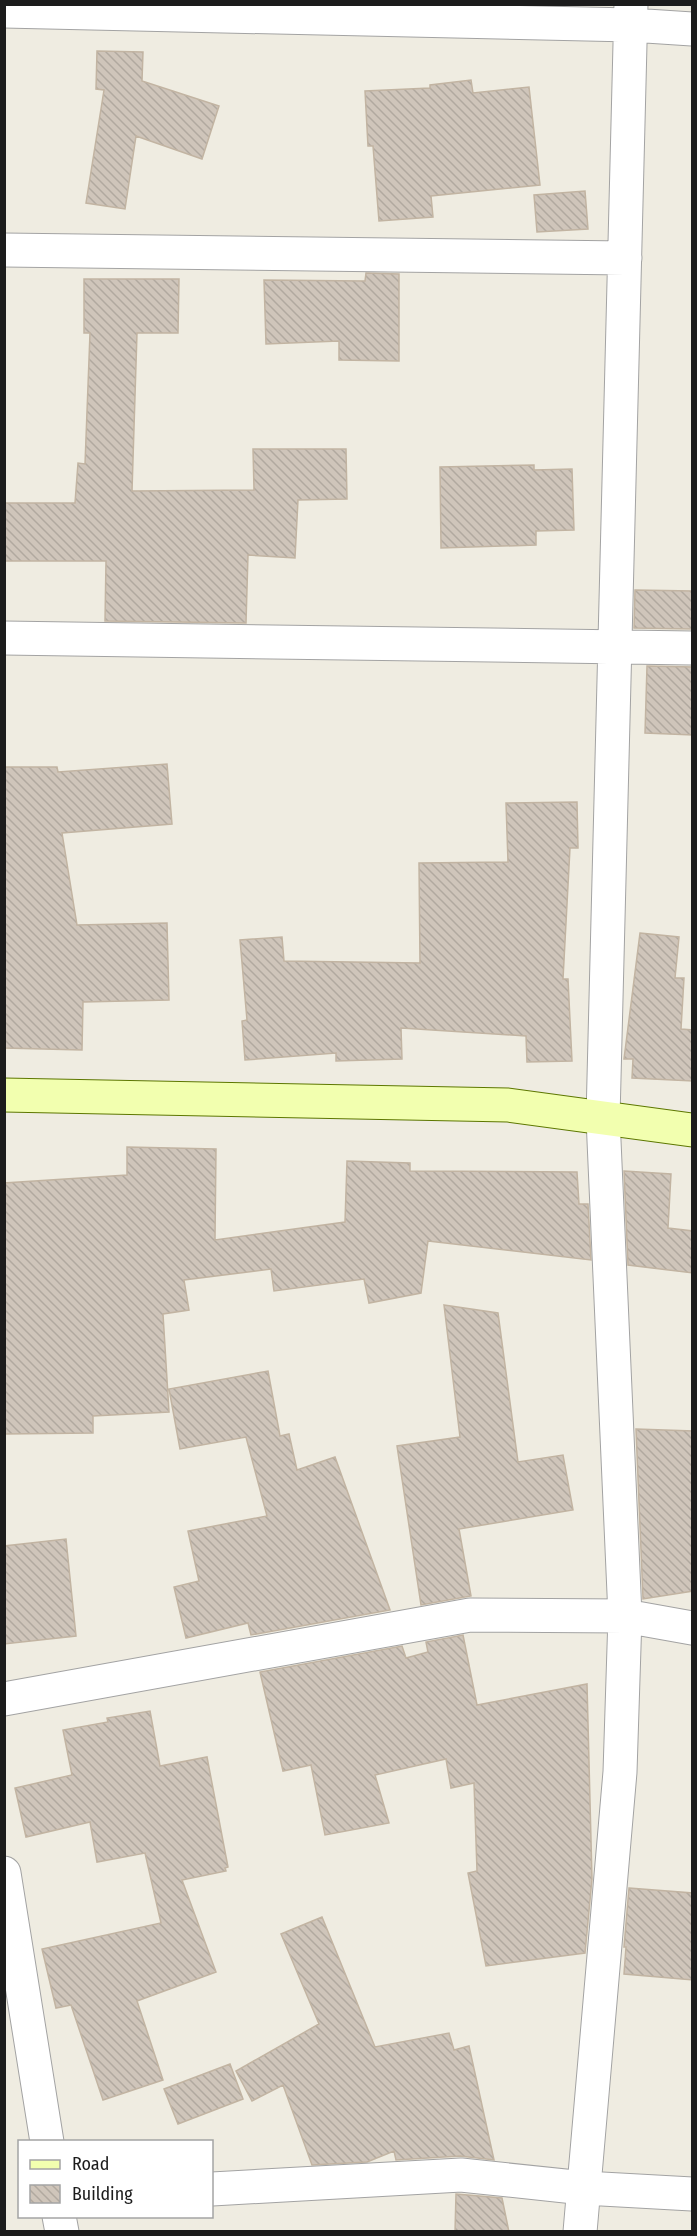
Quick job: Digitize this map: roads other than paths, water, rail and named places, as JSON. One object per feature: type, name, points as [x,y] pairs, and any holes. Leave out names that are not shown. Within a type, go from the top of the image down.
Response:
[{"type":"main road","points":[[4,1095],[508,1104],[693,1130]]},
{"type":"street","points":[[4,11],[631,15],[693,28]]},
{"type":"street","points":[[580,2232],[620,1772],[625,1616],[603,1118],[631,15]]},
{"type":"street","points":[[4,250],[625,258]]},
{"type":"street","points":[[4,638],[693,648]]},
{"type":"street","points":[[4,1699],[470,1615],[625,1616],[693,1628]]},
{"type":"street","points":[[4,1873],[47,2140]]},
{"type":"street","points":[[213,2189],[461,2175],[584,2188],[693,2194]]}]
